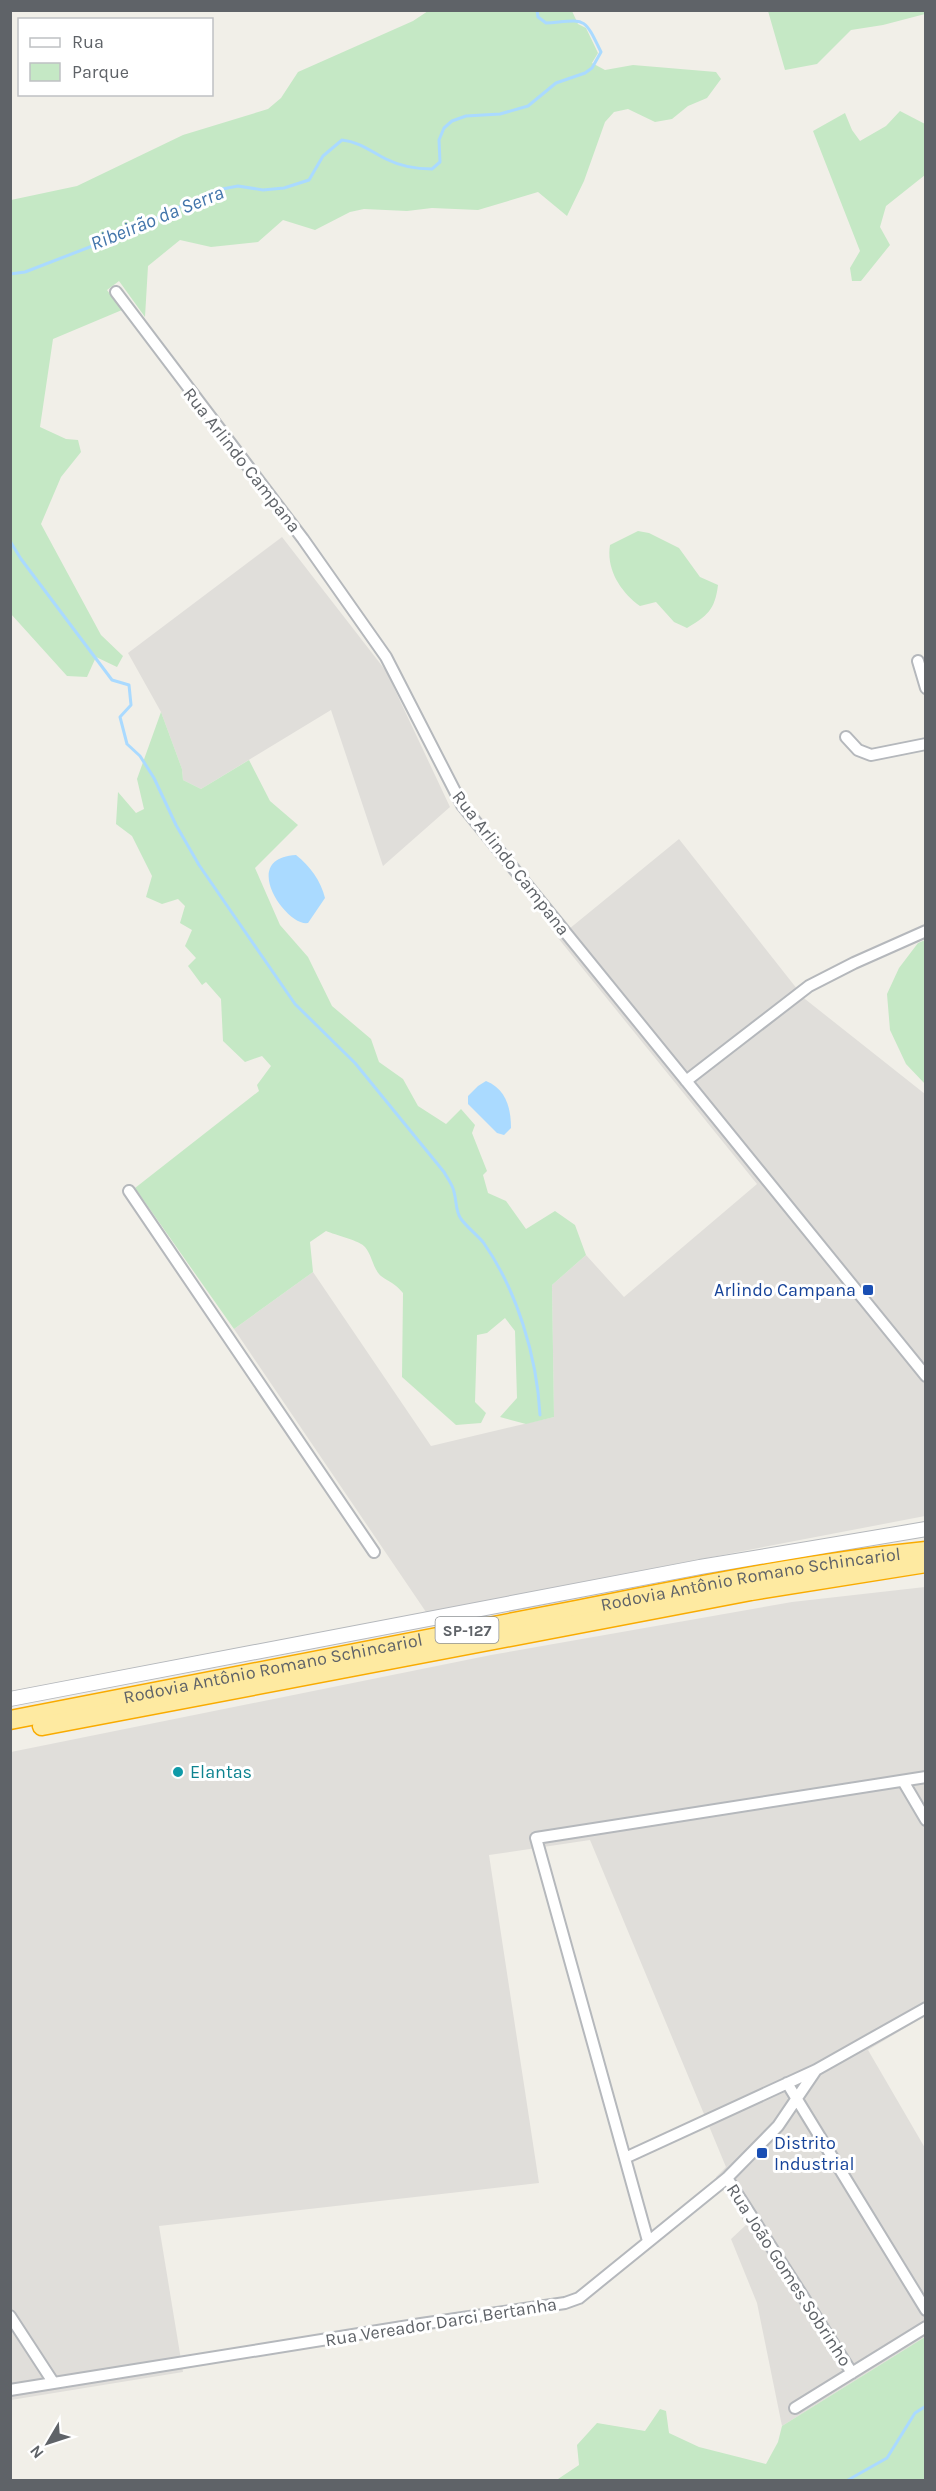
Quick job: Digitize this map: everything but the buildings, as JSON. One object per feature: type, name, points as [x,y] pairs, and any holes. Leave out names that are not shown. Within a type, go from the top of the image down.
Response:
[{"type":"highway","name":"Rodovia Antônio Romano Schincariol","points":[[10,1720],[758,1575],[861,1557],[926,1551]]},
{"type":"highway","name":"Rodovia Antônio Romano Schincariol","points":[[10,1732],[751,1591],[926,1563]]},
{"type":"street","name":"Rua Arlindo Campana","points":[[116,292],[303,539],[386,657],[462,805],[926,1376]]},
{"type":"street","points":[[918,661],[926,688]]},
{"type":"street","points":[[846,737],[858,750],[871,755],[926,744]]},
{"type":"street","points":[[686,1081],[809,987],[854,963],[926,931]]},
{"type":"street","points":[[129,1191],[374,1552]]},
{"type":"street","points":[[10,1699],[700,1567],[925,1529]]},
{"type":"street","points":[[648,2241],[536,1838],[926,1777]]},
{"type":"street","points":[[903,1781],[926,1820]]},
{"type":"street","name":"Rua Vereador Darci Bertanha","points":[[625,2158],[816,2070],[926,2008]]},
{"type":"street","name":"Rua Vereador Darci Bertanha","points":[[10,2390],[565,2303],[591,2290],[727,2178],[778,2126],[798,2100],[816,2070]]},
{"type":"street","points":[[787,2083],[926,2310]]},
{"type":"street","name":"Rua João Gomes Sobrinho","points":[[727,2178],[852,2373]]},
{"type":"street","points":[[10,2316],[53,2382]]},
{"type":"street","points":[[795,2408],[926,2327]]},
{"type":"shaded area","points":[[282,537],[386,671],[450,807],[383,866],[331,710],[201,789],[183,780],[182,769],[161,712],[128,653]]},
{"type":"shaded area","points":[[679,839],[805,999],[925,1094],[925,1516],[426,1612],[234,1329],[313,1272],[431,1446],[554,1417],[552,1285],[586,1255],[624,1297],[757,1184],[558,938]]},
{"type":"shaded area","name":"Distrito Industrial","points":[[925,1587],[925,2016],[868,2050],[925,2148],[925,2337],[782,2426],[757,2303],[731,2239],[746,2225],[716,2177],[726,2167],[590,1840],[489,1855],[539,2183],[159,2226],[183,2372],[11,2400],[11,1752],[491,1655],[792,1602]]},
{"type":"green space","points":[[925,10],[925,14],[883,25],[851,30],[817,64],[785,70],[768,11]]},
{"type":"green space","points":[[428,11],[572,11],[578,24],[586,28],[598,53],[592,63],[605,70],[633,65],[716,72],[721,79],[707,98],[688,106],[672,119],[655,122],[628,109],[614,112],[605,122],[584,181],[567,216],[538,192],[478,210],[364,209],[350,212],[315,230],[283,220],[258,242],[211,247],[180,240],[148,266],[145,317],[119,281],[107,290],[122,310],[53,339],[40,427],[66,439],[78,440],[81,452],[61,477],[41,524],[101,635],[123,656],[117,667],[96,657],[87,677],[67,676],[11,614],[11,200],[77,186],[183,135],[268,109],[281,98],[298,72],[413,21]]},
{"type":"green space","points":[[900,111],[925,124],[925,175],[886,206],[880,227],[890,245],[861,281],[852,281],[850,268],[860,251],[813,131],[845,113],[852,130],[860,141],[886,126]]},
{"type":"green space","points":[[638,531],[649,533],[679,548],[700,577],[718,585],[715,601],[709,611],[687,628],[674,622],[656,602],[640,606],[616,580],[610,563],[610,545]]},
{"type":"green space","points":[[161,712],[182,769],[183,780],[201,789],[249,760],[270,801],[298,825],[255,868],[280,925],[308,957],[332,1006],[371,1039],[379,1062],[403,1079],[418,1106],[446,1124],[461,1109],[475,1125],[472,1133],[487,1171],[483,1175],[488,1193],[506,1201],[526,1229],[555,1211],[575,1225],[586,1255],[552,1285],[554,1417],[526,1424],[500,1417],[517,1398],[515,1331],[505,1318],[487,1333],[477,1335],[475,1402],[486,1413],[481,1423],[456,1425],[402,1377],[403,1293],[378,1273],[363,1245],[326,1231],[310,1242],[313,1272],[234,1329],[135,1188],[259,1091],[257,1085],[271,1066],[262,1056],[245,1062],[223,1041],[221,999],[206,982],[202,985],[188,966],[196,958],[185,946],[192,930],[180,923],[185,906],[178,899],[162,904],[146,897],[152,876],[132,836],[116,824],[118,792],[136,813],[144,809],[137,779]]},
{"type":"green space","points":[[925,940],[925,1084],[906,1064],[890,1030],[887,994],[899,968],[918,943]]},
{"type":"green space","points":[[925,2337],[925,2480],[546,2480],[558,2479],[579,2465],[577,2445],[597,2423],[645,2431],[660,2409],[666,2411],[669,2433],[699,2447],[766,2464],[778,2442],[782,2426]]},
{"type":"water","points":[[296,855],[314,874],[325,898],[308,923],[299,921],[280,904],[272,892],[269,879],[270,867],[279,859]]},
{"type":"water","points":[[486,1081],[493,1084],[503,1094],[508,1106],[511,1128],[504,1135],[497,1133],[468,1104],[468,1096]]},
{"type":"waterway","name":"Ribeirão da Serra","points":[[10,274],[25,272],[126,233],[212,191],[238,186],[263,190],[284,188],[309,180],[323,156],[342,140],[360,145],[397,164],[432,169],[440,162],[439,140],[444,128],[452,121],[466,116],[500,114],[528,106],[556,83],[585,73],[592,68],[601,52],[586,26],[576,21],[546,23],[538,17],[537,10]]},
{"type":"waterway","points":[[10,541],[112,680],[129,685],[131,705],[120,717],[127,744],[140,756],[154,778],[176,825],[199,865],[295,1004],[355,1063],[444,1172],[453,1189],[459,1216],[483,1242],[506,1281],[515,1303],[530,1347],[540,1415]]},
{"type":"waterway","points":[[848,2480],[887,2458],[915,2413],[926,2406]]},
{"type":"place","name":"Arlindo Campana","points":[[868,1290]]},
{"type":"place","name":"Elantas","points":[[178,1772]]},
{"type":"place","name":"Distrito Industrial","points":[[762,2153]]}]
